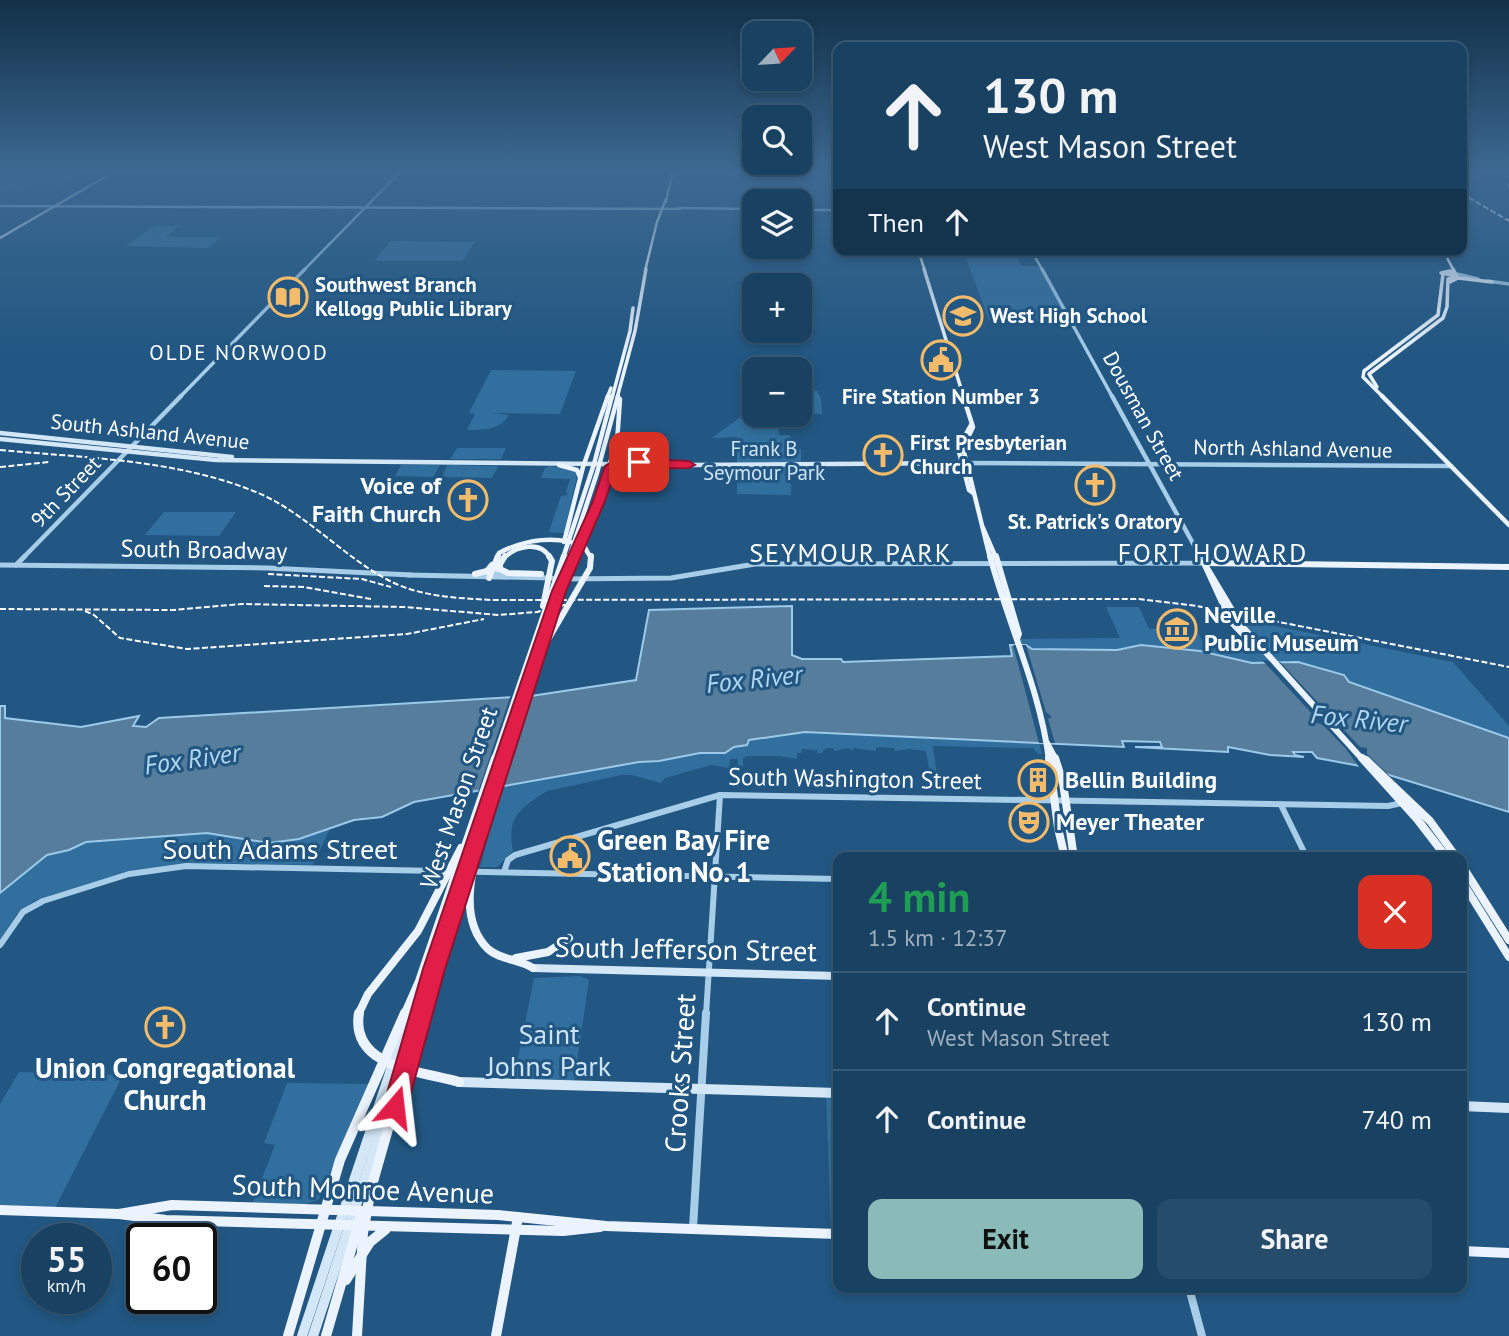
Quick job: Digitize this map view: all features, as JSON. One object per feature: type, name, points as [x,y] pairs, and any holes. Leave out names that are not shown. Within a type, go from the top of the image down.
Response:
[{"type":"main road","name":"West Mason Street","points":[[302,1336],[328,1272],[424,983],[501,769],[566,572],[635,331],[645,272],[656,232]]},
{"type":"main road","points":[[920,256],[973,427],[963,448],[972,494],[995,562],[1007,617],[1018,642],[1047,743],[1058,767],[1064,852]]},
{"type":"main road","points":[[1366,373],[1438,315],[1443,273],[1447,268],[1443,256]]},
{"type":"main road","points":[[1444,256],[1455,274]]},
{"type":"main road","points":[[1443,273],[1486,280]]},
{"type":"main road","points":[[1366,373],[1443,318],[1447,312],[1448,279],[1455,274]]},
{"type":"main road","points":[[1449,283],[1458,278],[1492,282]]},
{"type":"main road","points":[[621,373],[616,457],[627,462]]},
{"type":"main road","points":[[558,574],[585,463],[621,373]]},
{"type":"main road","points":[[1366,373],[1386,400],[1509,525]]},
{"type":"main road","name":"South Ashland Avenue","points":[[0,433],[208,458]]},
{"type":"main road","name":"South Ashland Avenue","points":[[0,439],[125,453],[208,458],[559,465],[585,463]]},
{"type":"main road","points":[[118,446],[137,441]]},
{"type":"main road","points":[[566,572],[599,501],[616,442]]},
{"type":"main road","name":"West Mason Street","points":[[424,983],[469,835],[600,451]]},
{"type":"main road","points":[[119,460],[140,454]]},
{"type":"main road","name":"South Ashland Avenue","points":[[611,464],[627,462],[689,465]]},
{"type":"main road","name":"South Ashland Avenue","points":[[493,463],[964,463]]},
{"type":"main road","points":[[559,465],[577,470],[580,479]]},
{"type":"main road","points":[[475,574],[488,570],[511,546],[537,540],[569,541],[588,551],[592,559],[590,568],[536,659]]},
{"type":"main road","points":[[492,576],[498,558],[513,550],[536,547],[547,552],[552,561],[539,625]]},
{"type":"main road","points":[[498,558],[500,568],[505,572],[541,574]]},
{"type":"main road","points":[[1203,563],[1509,567]]},
{"type":"main road","name":"Dousman Street","points":[[1203,563],[1234,626],[1272,661],[1357,752]]},
{"type":"main road","points":[[1357,752],[1380,780],[1439,830],[1453,852]]},
{"type":"main road","points":[[1357,752],[1392,784],[1443,852]]},
{"type":"main road","points":[[501,769],[470,893],[469,916],[474,931],[487,948],[504,958],[542,954],[569,938]]},
{"type":"main road","points":[[1060,801],[1073,852]]},
{"type":"main road","points":[[469,835],[420,928],[365,996],[359,1010],[356,1031],[368,1054],[377,1059],[459,1082],[833,1093]]},
{"type":"main road","points":[[1467,874],[1509,940]]},
{"type":"main road","points":[[1467,890],[1509,957]]},
{"type":"main road","name":"South Jefferson Street","points":[[504,958],[527,963],[533,968],[833,976]]},
{"type":"main road","points":[[288,1336],[340,1160],[424,983]]},
{"type":"main road","points":[[358,1336],[358,1298],[367,1205],[424,983]]},
{"type":"main road","points":[[1467,1106],[1509,1108]]},
{"type":"main road","name":"South Monroe Avenue","points":[[119,1214],[173,1205],[518,1217],[606,1226],[833,1234]]},
{"type":"main road","name":"South Monroe Avenue","points":[[0,1210],[119,1214],[166,1220],[358,1227],[563,1231],[606,1226]]},
{"type":"main road","points":[[326,1336],[362,1212]]},
{"type":"main road","points":[[496,1336],[518,1217]]},
{"type":"main road","points":[[329,1324],[356,1261],[377,1234],[389,1227]]},
{"type":"main road","points":[[1467,1251],[1509,1253]]},
{"type":"main road","name":"West Mason Street","points":[[313,1336],[328,1272]]},
{"type":"street","name":"9th Street","points":[[16,565],[341,232]]},
{"type":"street","name":"Dousman Street","points":[[1034,256],[1203,563]]},
{"type":"street","points":[[1455,274],[1509,283]]},
{"type":"street","points":[[1486,280],[1509,283]]},
{"type":"street","name":"North Ashland Avenue","points":[[964,463],[1451,466]]},
{"type":"street","name":"South Broadway","points":[[0,565],[268,568],[408,575],[671,579],[755,564],[1203,563]]},
{"type":"street","name":"South Broadway","points":[[408,575],[541,574],[617,578]]},
{"type":"street","name":"South Washington Street","points":[[504,872],[508,860],[515,855],[720,794],[1281,805],[1388,806],[1406,802]]},
{"type":"street","name":"Crooks Street","points":[[693,1228],[720,794]]},
{"type":"street","points":[[1281,805],[1304,852]]},
{"type":"street","name":"South Adams Street","points":[[0,945],[23,912],[43,901],[90,885],[169,867],[833,879]]},
{"type":"street","points":[[1190,1293],[1202,1336]]},
{"type":"green space","points":[[145,232],[172,232],[166,237],[221,237],[208,248],[126,246]]},
{"type":"green space","points":[[391,241],[475,242],[462,261],[374,261]]},
{"type":"green space","points":[[965,256],[1034,256],[1016,257],[1022,266],[1040,266],[1071,323],[999,322],[989,320]]},
{"type":"green space","points":[[491,370],[576,371],[560,414],[491,413],[509,415],[496,426],[467,430],[475,414],[469,413]]},
{"type":"green space","points":[[817,391],[821,398],[822,414],[812,414],[812,392]]},
{"type":"green space","name":"Frank B Seymour Park","points":[[742,416],[742,427],[778,427],[779,435],[790,435],[791,448],[801,449],[801,462],[791,463],[791,495],[737,494],[737,437],[712,438]]},
{"type":"green space","points":[[457,448],[506,448],[501,459],[450,459]]},
{"type":"green space","points":[[401,465],[440,465],[433,477],[395,476]]},
{"type":"green space","points":[[447,465],[498,466],[492,478],[442,477]]},
{"type":"green space","points":[[549,466],[575,469],[577,476],[564,533],[549,532],[561,496],[568,495],[566,492],[570,479],[541,478],[545,468]]},
{"type":"green space","points":[[164,512],[236,512],[219,536],[145,535]]},
{"type":"green space","points":[[1106,607],[1139,607],[1149,629],[1162,629],[1166,640],[1176,641],[1191,627],[1184,617],[1191,618],[1205,646],[1258,650],[1268,658],[1236,618],[1453,662],[1509,726],[1509,738],[1348,682],[1344,675],[1298,662],[1246,662],[1200,651],[1141,645],[1117,650],[1032,649],[1020,645],[1017,639],[1120,638]]},
{"type":"green space","points":[[805,732],[1039,743],[1042,754],[1038,754],[1033,748],[933,746],[939,791],[933,791],[926,751],[895,751],[894,748],[876,747],[876,751],[853,748],[853,751],[848,748],[834,751],[833,748],[826,748],[822,753],[802,749],[801,753],[797,753],[797,759],[748,756],[743,758],[743,766],[738,766],[738,759],[730,759],[729,768],[711,765],[665,778],[661,783],[632,775],[621,775],[547,791],[523,808],[514,821],[511,839],[513,851],[497,867],[480,867],[501,787],[639,762],[700,753],[725,753],[734,747],[747,745],[749,740]]},
{"type":"green space","points":[[331,827],[313,865],[185,863],[132,870],[34,901],[17,914],[0,939],[0,893],[47,855],[66,829],[62,852],[86,842],[145,839],[183,833],[207,833],[269,843],[299,839]]},
{"type":"green space","name":"Saint Johns Park","points":[[580,976],[589,980],[574,1082],[514,1078],[534,978]]},
{"type":"green space","points":[[19,1072],[123,1075],[53,1212],[0,1210],[0,1104]]},
{"type":"green space","points":[[287,1083],[369,1084],[318,1200],[300,1206],[252,1204],[275,1145],[264,1143]]},
{"type":"green space","points":[[826,1092],[833,1093],[831,1234]]},
{"type":"water","name":"Fox River","points":[[792,606],[792,655],[802,659],[841,659],[843,662],[1012,656],[1010,645],[1026,645],[1032,649],[1117,650],[1141,645],[1200,651],[1252,663],[1298,662],[1344,675],[1349,682],[1509,738],[1509,812],[1360,766],[1317,758],[1312,752],[1293,752],[1304,757],[1270,755],[1228,747],[1228,752],[1135,747],[1162,747],[1160,742],[1122,741],[1124,747],[805,732],[749,740],[747,745],[734,747],[725,753],[700,753],[639,762],[414,802],[382,817],[354,820],[299,839],[269,843],[207,833],[86,842],[69,850],[47,855],[0,893],[0,706],[5,706],[5,718],[81,727],[139,716],[133,726],[146,727],[159,718],[531,696],[636,680],[649,610]]},
{"type":"pier","points":[[1013,645],[1026,645],[1046,712],[1052,717],[1048,719],[1055,743],[1039,743]]},
{"type":"pier","points":[[1262,660],[1280,662],[1360,747],[1367,748],[1367,754],[1394,780],[1362,771],[1346,749],[1323,725],[1315,722],[1316,718]]},
{"type":"pier","points":[[531,692],[499,791],[477,795],[511,694]]},
{"type":"railway","points":[[0,450],[162,466],[225,481],[256,492],[291,511],[388,580],[400,586],[439,596],[492,600],[1139,599],[1197,606],[1509,667]]},
{"type":"railway","points":[[0,467],[49,462]]},
{"type":"railway","points":[[268,574],[362,579],[391,587]]},
{"type":"railway","points":[[264,586],[304,587],[371,599]]},
{"type":"railway","points":[[0,609],[174,610],[242,604],[405,607],[498,615],[537,612],[568,604]]},
{"type":"railway","points":[[85,611],[94,615],[120,638],[187,649],[407,634],[484,619]]},
{"type":"place","name":"Southwest Branch Kellogg Public Library","points":[[288,297]]},
{"type":"place","name":"West High School","points":[[963,316]]},
{"type":"place","name":"Fire Station Number 3","points":[[941,360]]},
{"type":"place","name":"First Presbyterian Church","points":[[883,455]]},
{"type":"place","name":"St. Patrick's Oratory","points":[[1095,485]]},
{"type":"place","name":"Voice of Faith Church","points":[[468,500]]},
{"type":"place","name":"Neville Public Museum","points":[[1177,629]]},
{"type":"place","name":"Bellin Building","points":[[1038,780]]},
{"type":"place","name":"Meyer Theater","points":[[1029,822]]},
{"type":"place","name":"Green Bay Fire Station No. 1","points":[[570,856]]},
{"type":"place","name":"Union Congregational Church","points":[[165,1027]]},
{"type":"district","name":"OLDE NORWOOD","points":[[239,353]]},
{"type":"district","name":"SEYMOUR PARK","points":[[851,553]]},
{"type":"district","name":"FORT HOWARD","points":[[1213,553]]},
{"type":"route","points":[[395,1107],[434,969],[559,591],[599,501],[611,466],[689,465],[639,462]]}]
